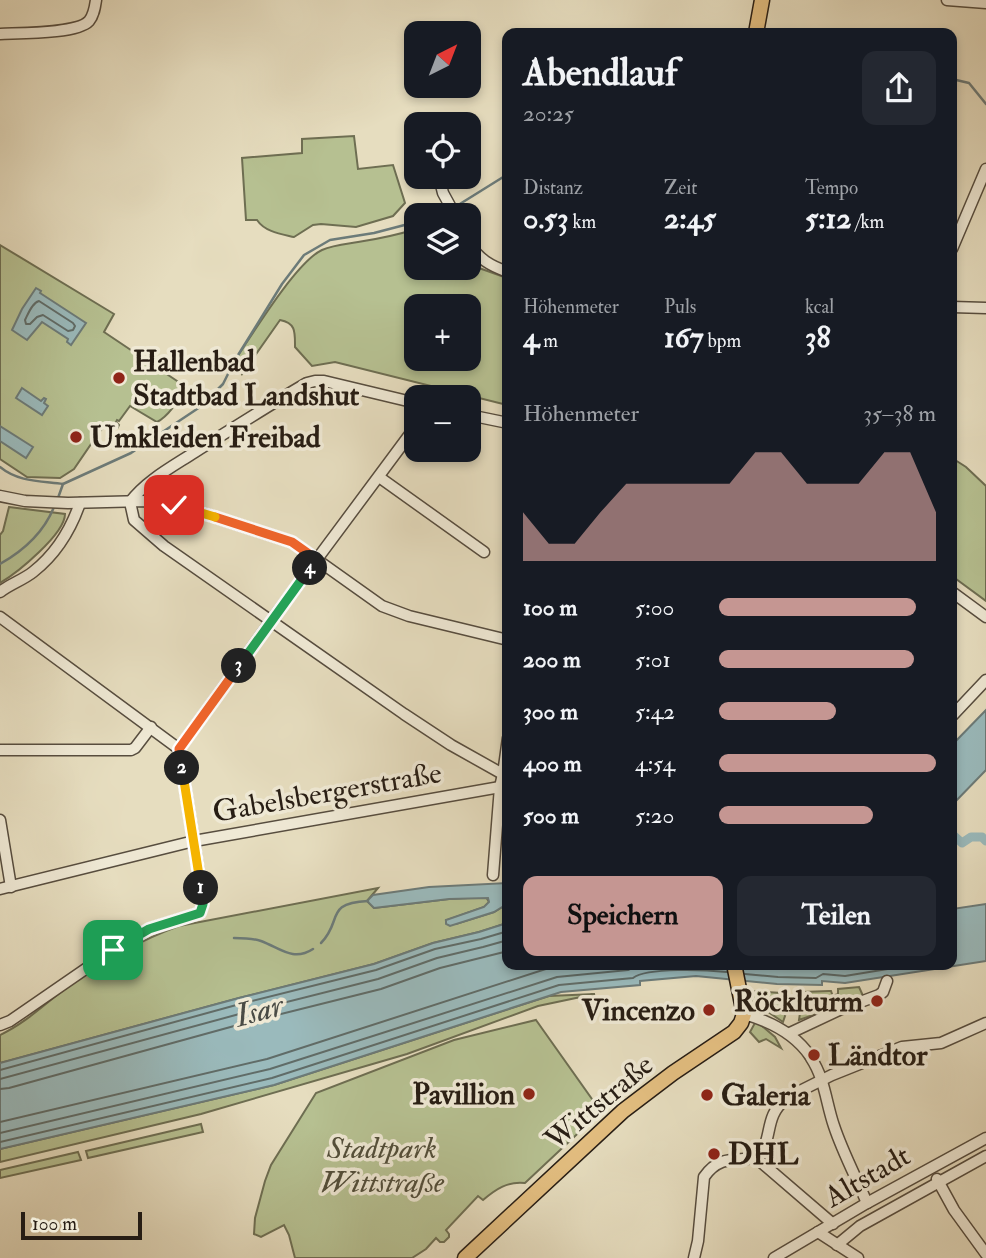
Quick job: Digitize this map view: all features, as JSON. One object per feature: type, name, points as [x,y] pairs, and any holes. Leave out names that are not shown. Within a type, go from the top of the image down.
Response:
[{"type":"main road","points":[[757,28],[762,0]]},
{"type":"main road","points":[[735,970],[744,1014]]},
{"type":"main road","name":"Wittstraße","points":[[465,1258],[623,1111],[673,1073],[732,1035],[744,1014]]},
{"type":"street","points":[[0,34],[79,27],[90,20],[96,0]]},
{"type":"street","points":[[947,0],[986,3]]},
{"type":"street","points":[[957,237],[986,169]]},
{"type":"street","points":[[481,259],[502,270]]},
{"type":"street","points":[[957,307],[986,307]]},
{"type":"street","points":[[130,502],[142,487],[260,410],[307,383],[324,381],[404,400]]},
{"type":"street","points":[[481,417],[502,422]]},
{"type":"street","points":[[179,749],[404,443]]},
{"type":"street","points":[[379,477],[484,552]]},
{"type":"street","points":[[151,481],[151,494],[156,502]]},
{"type":"street","points":[[0,496],[68,503],[156,502],[192,510],[297,545],[382,606],[409,616],[502,639]]},
{"type":"street","points":[[130,502],[134,520],[164,546],[404,714],[502,774]]},
{"type":"street","points":[[0,592],[33,572],[56,549],[72,524],[80,503]]},
{"type":"street","points":[[957,596],[986,617]]},
{"type":"street","points":[[0,617],[179,749],[203,904],[200,913],[149,929],[113,950],[10,1021],[0,1025]]},
{"type":"street","points":[[957,711],[986,680]]},
{"type":"street","points":[[0,750],[131,750],[151,727]]},
{"type":"street","points":[[493,875],[502,783]]},
{"type":"street","name":"Gabelsbergerstraße","points":[[5,888],[194,841],[500,787]]},
{"type":"street","points":[[0,820],[5,888]]},
{"type":"street","points":[[790,1033],[879,995],[887,981]]},
{"type":"street","points":[[744,1014],[790,1033],[811,1057],[822,1080],[832,1122],[844,1155],[867,1202]]},
{"type":"street","points":[[694,1258],[706,1173],[727,1160],[760,1154],[774,1111],[788,1098],[822,1080],[902,1046],[941,1043],[986,1023]]},
{"type":"street","name":"Altstadt","points":[[774,1258],[788,1254],[867,1202],[986,1138]]},
{"type":"street","name":"Altstadt","points":[[837,1244],[860,1226],[986,1156]]},
{"type":"street","points":[[755,1157],[833,1224]]},
{"type":"street","points":[[931,1167],[954,1210],[986,1254]]},
{"type":"street","points":[[818,1232],[858,1258]]},
{"type":"green space","points":[[354,136],[358,169],[393,165],[405,203],[393,216],[356,227],[313,225],[294,237],[269,230],[257,220],[246,220],[242,158],[302,153],[302,139]]},
{"type":"green space","points":[[404,232],[404,280],[481,280],[481,269],[502,276],[502,404],[481,398],[481,385],[427,385],[335,362],[312,366],[295,347],[292,326],[280,320],[242,374],[235,360],[275,300],[311,257],[331,247]]},
{"type":"green space","points":[[0,245],[114,314],[104,332],[186,387],[170,411],[157,422],[130,406],[119,421],[117,420],[118,427],[109,422],[74,469],[60,478],[27,477],[0,459]]},
{"type":"green space","points":[[957,461],[986,486],[986,601],[957,580]]},
{"type":"green space","points":[[9,507],[65,514],[63,522],[49,542],[0,583],[0,535]]},
{"type":"green space","points":[[378,888],[367,901],[374,908],[486,897],[489,902],[484,907],[447,920],[456,924],[502,907],[502,925],[479,932],[433,943],[374,964],[0,1063],[0,1035],[96,968],[150,938],[179,926]]},
{"type":"green space","points":[[859,987],[864,998],[839,1006],[835,995],[838,994],[838,989]]},
{"type":"green space","points":[[750,991],[782,993],[787,999],[783,1022],[752,1001]]},
{"type":"green space","points":[[831,991],[834,1000],[814,1007],[816,1014],[799,1020],[803,992]]},
{"type":"green space","points":[[595,994],[538,1006],[407,1054],[201,1114],[0,1162],[0,1149],[274,1085],[549,996]]},
{"type":"green space","name":"Stadtpark Wittstraße","points":[[536,1020],[599,1109],[597,1117],[525,1183],[513,1183],[503,1187],[483,1200],[478,1196],[446,1230],[449,1237],[444,1242],[436,1238],[412,1258],[295,1258],[284,1225],[261,1237],[254,1234],[255,1218],[271,1165],[316,1093],[454,1040]]},
{"type":"green space","points":[[756,1021],[775,1037],[781,1048],[766,1039],[759,1042],[750,1032]]},
{"type":"green space","points":[[201,1124],[203,1132],[88,1158],[86,1151]]},
{"type":"green space","points":[[78,1152],[81,1160],[0,1178],[0,1170]]},
{"type":"water","points":[[36,288],[86,323],[71,345],[67,342],[68,339],[42,322],[27,340],[12,330]]},
{"type":"water","points":[[22,388],[41,401],[46,399],[44,403],[48,406],[42,415],[16,398]]},
{"type":"water","points":[[0,426],[33,447],[26,458],[0,441]]},
{"type":"water","points":[[986,710],[986,770],[957,800],[957,740]]},
{"type":"water","points":[[502,883],[502,907],[450,926],[446,924],[446,920],[484,907],[489,902],[488,898],[449,899],[374,908],[367,901],[373,895],[429,887]]},
{"type":"water","points":[[986,904],[986,961],[957,966],[957,908]]},
{"type":"water","name":"Isar","points":[[502,925],[502,970],[928,970],[845,983],[822,981],[822,985],[777,984],[696,976],[640,981],[640,985],[561,992],[274,1085],[0,1149],[0,1063],[374,964],[433,943]]},
{"type":"waterway","points":[[957,80],[969,83],[986,104]]},
{"type":"waterway","points":[[461,203],[502,178]]},
{"type":"waterway","points":[[58,498],[63,484],[131,453],[200,407],[223,384],[282,284],[304,255],[330,240],[404,225]]},
{"type":"waterway","points":[[0,467],[14,476],[63,484]]},
{"type":"waterway","points":[[0,564],[32,540],[45,525],[54,507]]},
{"type":"waterway","points":[[957,838],[962,843],[971,837],[982,837],[986,841]]},
{"type":"waterway","points":[[321,943],[328,935],[340,909],[354,902],[368,901]]},
{"type":"waterway","points":[[234,938],[258,940],[293,954],[306,953],[313,949]]},
{"type":"place","name":"Hallenbad Stadtbad Landshut","points":[[119,378]]},
{"type":"place","name":"Umkleiden Freibad","points":[[76,437]]},
{"type":"place","name":"Röcklturm","points":[[877,1001]]},
{"type":"place","name":"Vincenzo","points":[[709,1010]]},
{"type":"place","name":"Ländtor","points":[[814,1055]]},
{"type":"place","name":"Pavillion","points":[[529,1094]]},
{"type":"place","name":"Galeria","points":[[707,1095]]},
{"type":"place","name":"DHL","points":[[714,1154]]},
{"type":"route","points":[[113,950],[149,929],[200,913],[202,910],[202,893],[179,749],[316,559],[284,539],[174,505]]}]
